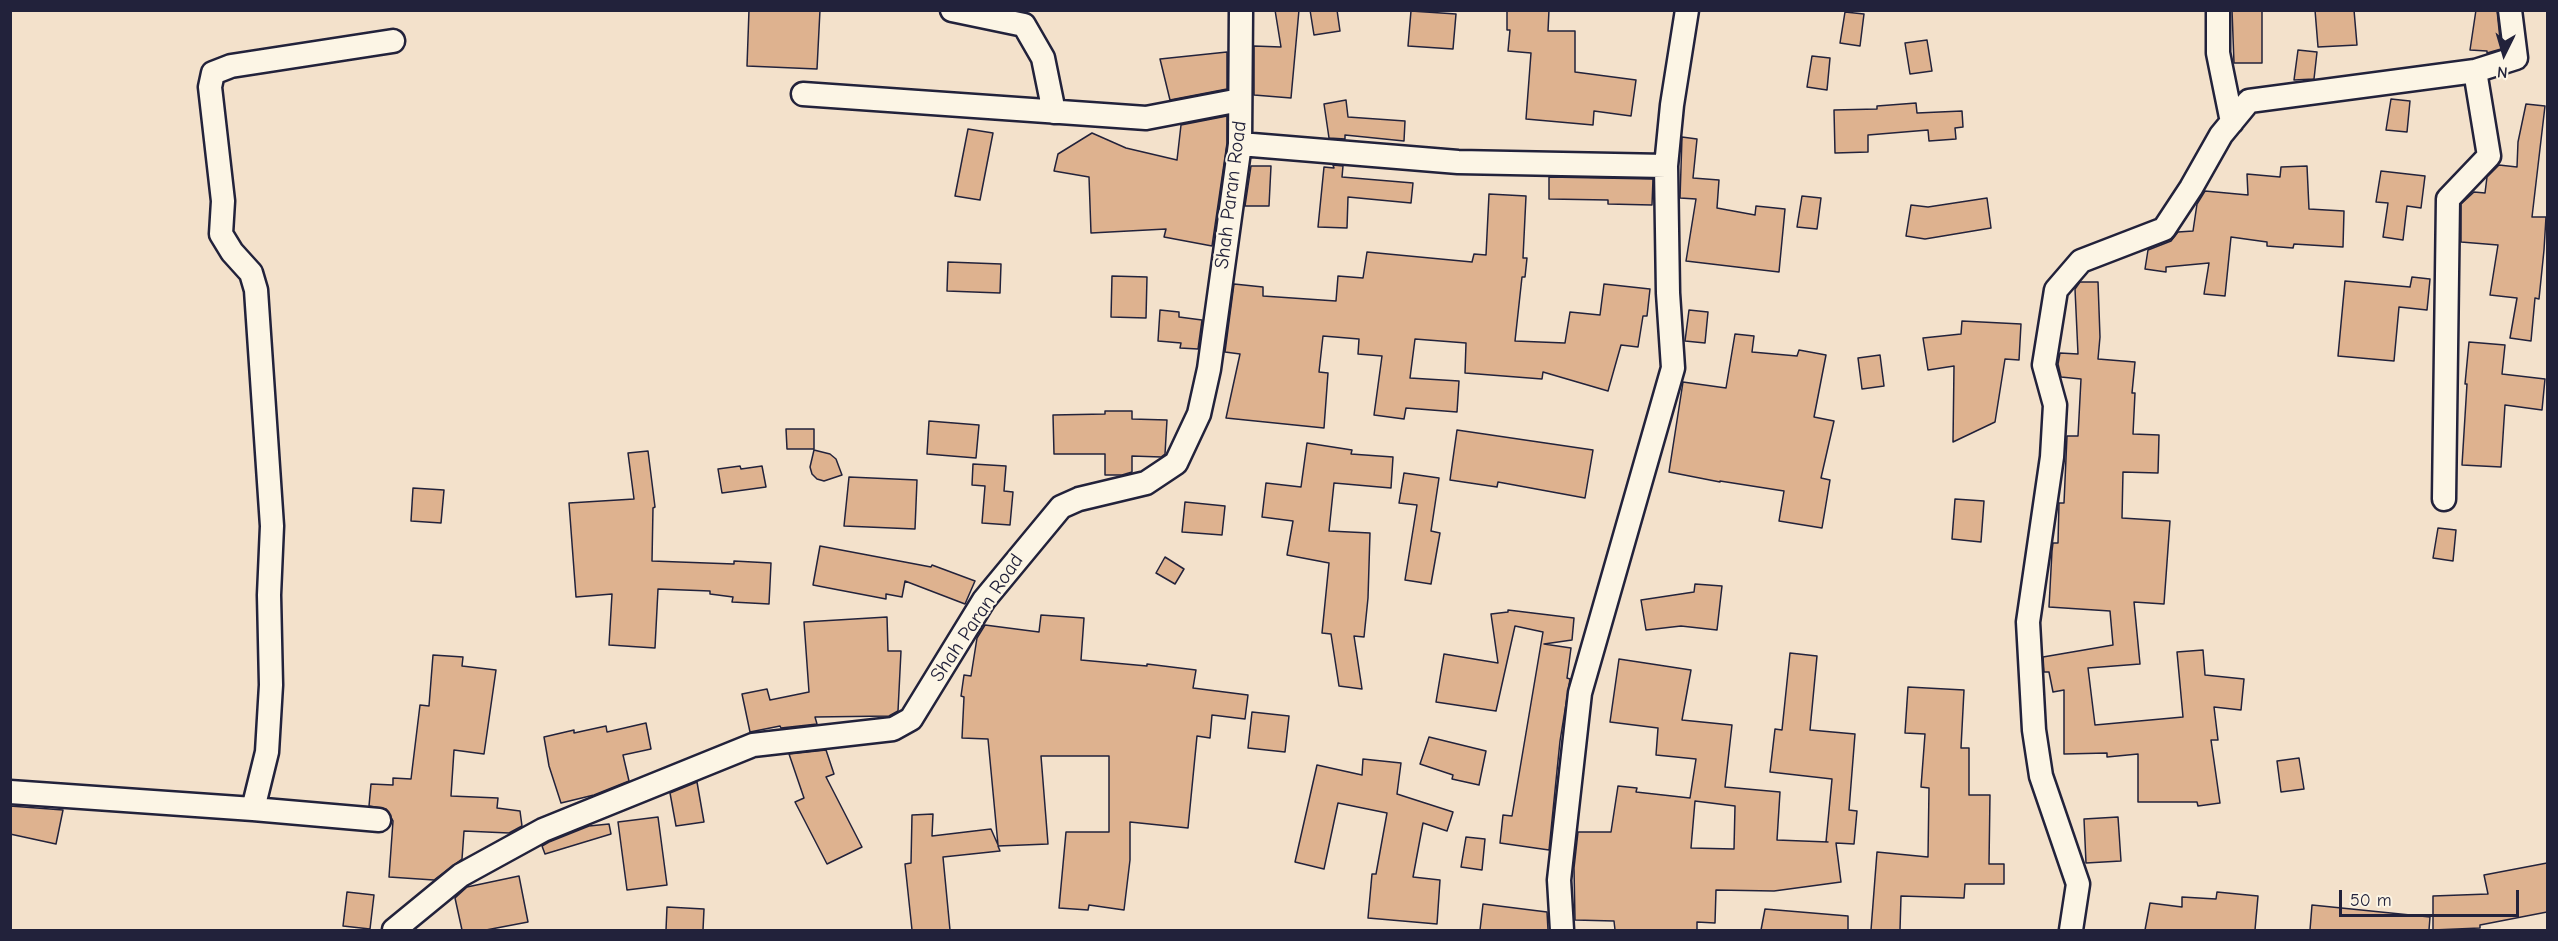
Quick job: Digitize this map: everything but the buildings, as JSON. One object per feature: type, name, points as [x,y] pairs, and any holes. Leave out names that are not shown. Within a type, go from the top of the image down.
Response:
[{"type":"street","points":[[952,10],[1024,26],[1043,58],[1054,112]]},
{"type":"street","name":"Shah Paran Road","points":[[394,930],[461,874],[543,830],[753,745],[893,729],[911,719],[984,600],[1061,507],[1079,499],[1146,483],[1176,463],[1200,414],[1209,369],[1240,144],[1241,10]]},
{"type":"street","points":[[1562,930],[1559,880],[1580,693],[1673,368],[1668,293],[1666,166],[1672,105],[1687,10]]},
{"type":"street","points":[[2218,10],[2218,53],[2232,122]]},
{"type":"street","points":[[2071,930],[2078,884],[2041,776],[2034,730],[2028,622],[2052,457],[2055,405],[2044,365],[2056,290],[2081,261],[2164,229],[2191,188],[2221,135],[2249,101],[2475,71],[2516,58],[2510,10]]},
{"type":"street","points":[[253,809],[267,752],[271,685],[269,595],[272,526],[256,291],[251,273],[232,252],[221,234],[223,201],[210,87],[213,73],[231,66],[393,41]]},
{"type":"street","points":[[2444,500],[2448,199],[2489,156],[2475,71]]},
{"type":"street","points":[[802,94],[1146,118],[1240,100]]},
{"type":"street","points":[[1240,144],[1458,162],[1666,166]]},
{"type":"street","points":[[10,792],[379,820]]}]
